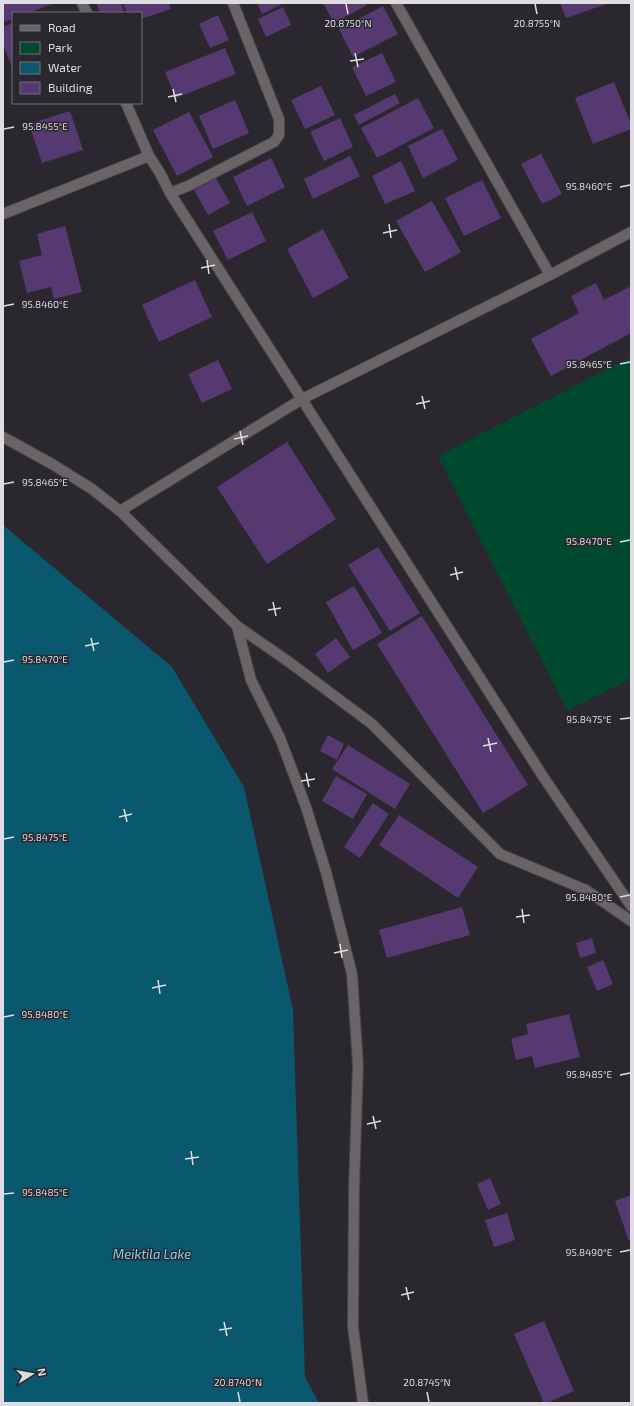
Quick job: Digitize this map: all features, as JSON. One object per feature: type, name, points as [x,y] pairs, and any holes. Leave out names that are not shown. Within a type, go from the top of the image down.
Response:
[{"type":"street","points":[[82,3],[86,12]]},
{"type":"street","points":[[170,193],[188,186],[274,142],[280,135],[279,119],[233,3]]},
{"type":"street","points":[[396,3],[550,275]]},
{"type":"street","points":[[126,104],[149,156],[170,193],[544,778],[631,906]]},
{"type":"street","points":[[3,214],[149,156]]},
{"type":"street","points":[[120,511],[302,399],[550,275],[631,232]]},
{"type":"street","points":[[3,437],[52,464],[92,489],[120,511],[237,626],[289,662],[372,724],[500,854],[586,890],[631,920]]},
{"type":"street","points":[[237,626],[250,680],[280,738],[306,807],[326,872],[352,974],[358,1065],[354,1188],[353,1327],[363,1403]]},
{"type":"green space","points":[[631,357],[631,679],[567,711],[438,456]]},
{"type":"water","name":"Meiktila Lake","points":[[3,525],[172,667],[244,787],[293,1010],[305,1377],[319,1403],[3,1403]]},
{"type":"building","points":[[3,3],[55,3],[31,12],[12,12],[12,19],[3,22]]},
{"type":"building","points":[[96,3],[121,3],[124,12],[100,12]]},
{"type":"building","points":[[123,3],[169,3],[171,9],[142,19],[142,12],[127,12]]},
{"type":"building","points":[[257,3],[284,3],[262,14]]},
{"type":"building","points":[[323,3],[366,3],[367,5],[334,23]]},
{"type":"building","points":[[560,3],[609,3],[566,18]]},
{"type":"building","points":[[383,6],[398,34],[353,57],[339,29]]},
{"type":"building","points":[[283,7],[291,25],[266,37],[258,19]]},
{"type":"building","points":[[218,15],[229,40],[210,48],[199,24]]},
{"type":"building","points":[[12,23],[12,67],[3,44],[3,27]]},
{"type":"building","points":[[225,48],[236,74],[176,98],[165,72]]},
{"type":"building","points":[[382,53],[396,82],[366,96],[352,67]]},
{"type":"building","points":[[614,82],[631,124],[631,129],[593,144],[575,98]]},
{"type":"building","points":[[321,86],[335,115],[305,129],[291,100]]},
{"type":"building","points":[[395,94],[400,103],[359,125],[354,115]]},
{"type":"building","points":[[418,98],[434,128],[377,158],[361,128]]},
{"type":"building","points":[[235,100],[249,133],[213,149],[199,116]]},
{"type":"building","points":[[70,111],[83,150],[42,163],[29,124]]},
{"type":"building","points":[[189,112],[213,157],[177,176],[153,130]]},
{"type":"building","points":[[340,118],[353,147],[324,161],[310,132]]},
{"type":"building","points":[[442,129],[458,160],[423,178],[408,146]]},
{"type":"building","points":[[541,154],[562,194],[542,204],[521,164]]},
{"type":"building","points":[[350,156],[360,176],[313,199],[304,179]]},
{"type":"building","points":[[271,158],[285,187],[247,206],[233,177]]},
{"type":"building","points":[[401,161],[415,191],[385,204],[372,176]]},
{"type":"building","points":[[216,178],[230,203],[208,215],[194,190]]},
{"type":"building","points":[[482,180],[501,218],[464,236],[445,198]]},
{"type":"building","points":[[432,201],[461,252],[425,272],[396,221]]},
{"type":"building","points":[[252,212],[266,241],[228,260],[213,231]]},
{"type":"building","points":[[65,226],[82,292],[54,299],[51,287],[27,293],[19,261],[42,255],[37,234]]},
{"type":"building","points":[[323,229],[349,278],[313,298],[287,249]]},
{"type":"building","points":[[195,280],[212,317],[159,342],[142,305]]},
{"type":"building","points":[[596,283],[604,300],[631,286],[631,333],[551,376],[531,339],[579,313],[571,296]]},
{"type":"building","points":[[218,360],[232,389],[202,403],[188,374]]},
{"type":"building","points":[[287,442],[336,519],[267,564],[217,487]]},
{"type":"building","points":[[378,547],[420,613],[390,631],[348,565]]},
{"type":"building","points":[[354,586],[382,633],[353,650],[326,602]]},
{"type":"building","points":[[422,616],[528,785],[483,813],[377,644]]},
{"type":"building","points":[[336,638],[350,657],[328,673],[315,654]]},
{"type":"building","points":[[328,735],[344,744],[337,760],[320,751]]},
{"type":"building","points":[[348,745],[410,784],[395,809],[332,769]]},
{"type":"building","points":[[336,776],[367,794],[353,819],[322,801]]},
{"type":"building","points":[[373,803],[389,814],[360,858],[344,847]]},
{"type":"building","points":[[399,815],[478,867],[458,898],[379,845]]},
{"type":"building","points":[[462,907],[470,935],[387,958],[379,930]]},
{"type":"building","points":[[592,938],[596,953],[580,958],[576,943]]},
{"type":"building","points":[[603,960],[613,984],[597,991],[587,967]]},
{"type":"building","points":[[569,1014],[580,1057],[535,1068],[532,1056],[516,1060],[511,1039],[528,1034],[526,1024]]},
{"type":"building","points":[[490,1178],[501,1204],[488,1210],[477,1184]]},
{"type":"building","points":[[631,1195],[631,1240],[629,1241],[615,1201]]},
{"type":"building","points":[[507,1213],[515,1240],[494,1247],[485,1220]]},
{"type":"building","points":[[544,1321],[574,1391],[547,1403],[544,1403],[514,1334]]}]
